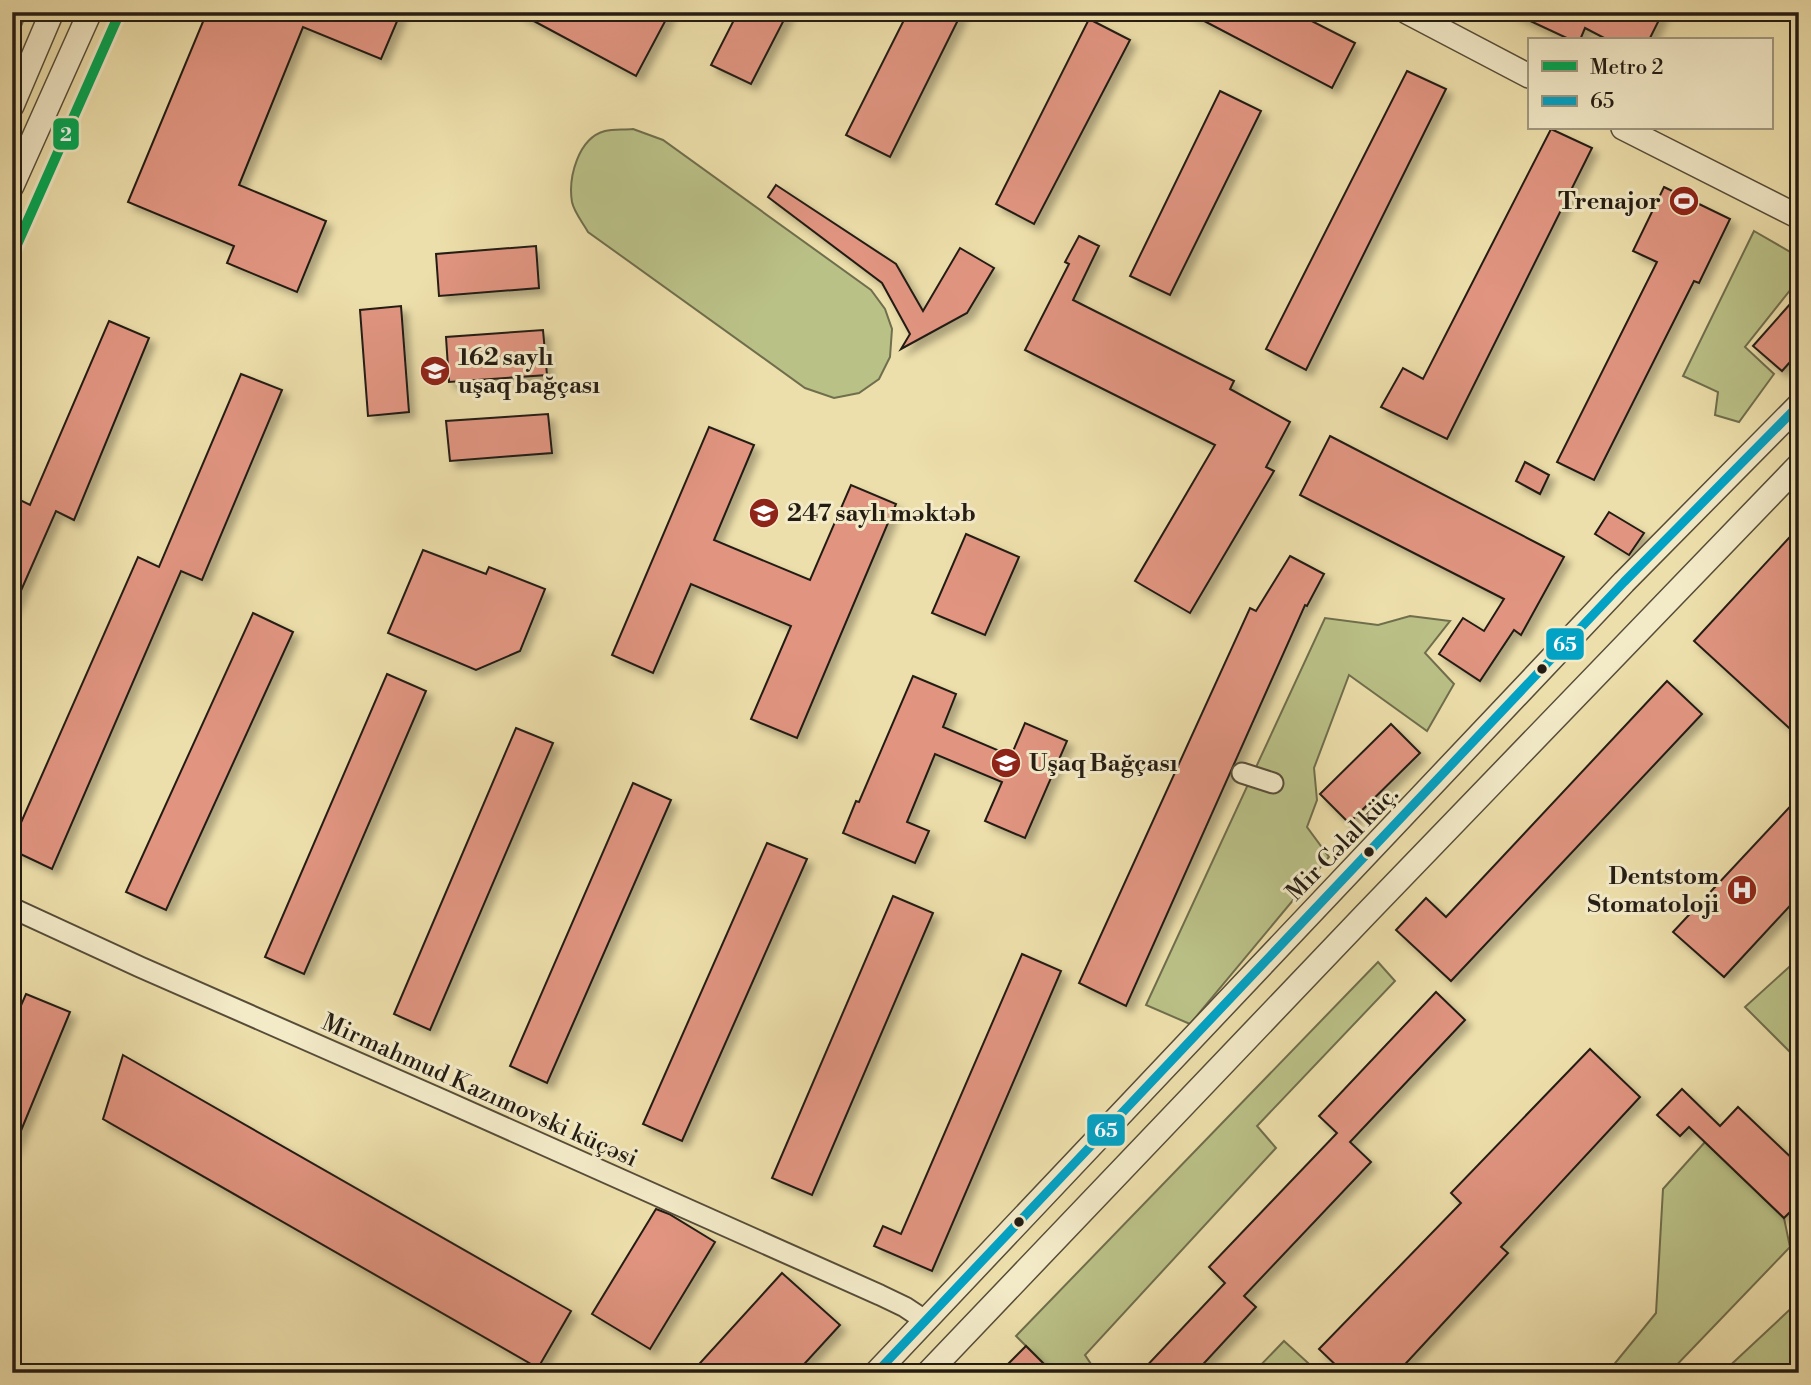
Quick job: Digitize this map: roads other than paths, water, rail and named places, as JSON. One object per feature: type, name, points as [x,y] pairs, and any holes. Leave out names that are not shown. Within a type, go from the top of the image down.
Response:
[{"type":"street","points":[[12,106],[52,12]]},
{"type":"street","points":[[12,186],[90,12]]},
{"type":"street","points":[[1407,12],[1528,75]]},
{"type":"street","points":[[1627,130],[1799,217]]},
{"type":"street","name":"Mir Cəlal küç.","points":[[876,1373],[1624,582],[1799,405]]},
{"type":"street","points":[[928,1373],[1799,465]]},
{"type":"street","points":[[1242,773],[1273,783]]},
{"type":"street","name":"Mirmahmud Kazımovski küçəsi","points":[[12,908],[880,1295],[926,1321]]},
{"type":"street","points":[[926,1321],[953,1346]]},
{"type":"metro line","name":"2","points":[[12,256],[120,12]]},
{"type":"place","name":"Trenajor","points":[[1684,201]]},
{"type":"place","name":"162 saylı uşaq bağçası","points":[[435,371]]},
{"type":"place","name":"247 saylı məktəb","points":[[764,513]]},
{"type":"place","name":"Uşaq Bağçası","points":[[1006,763]]},
{"type":"place","name":"Dentstom Stomatoloji","points":[[1742,890]]}]
